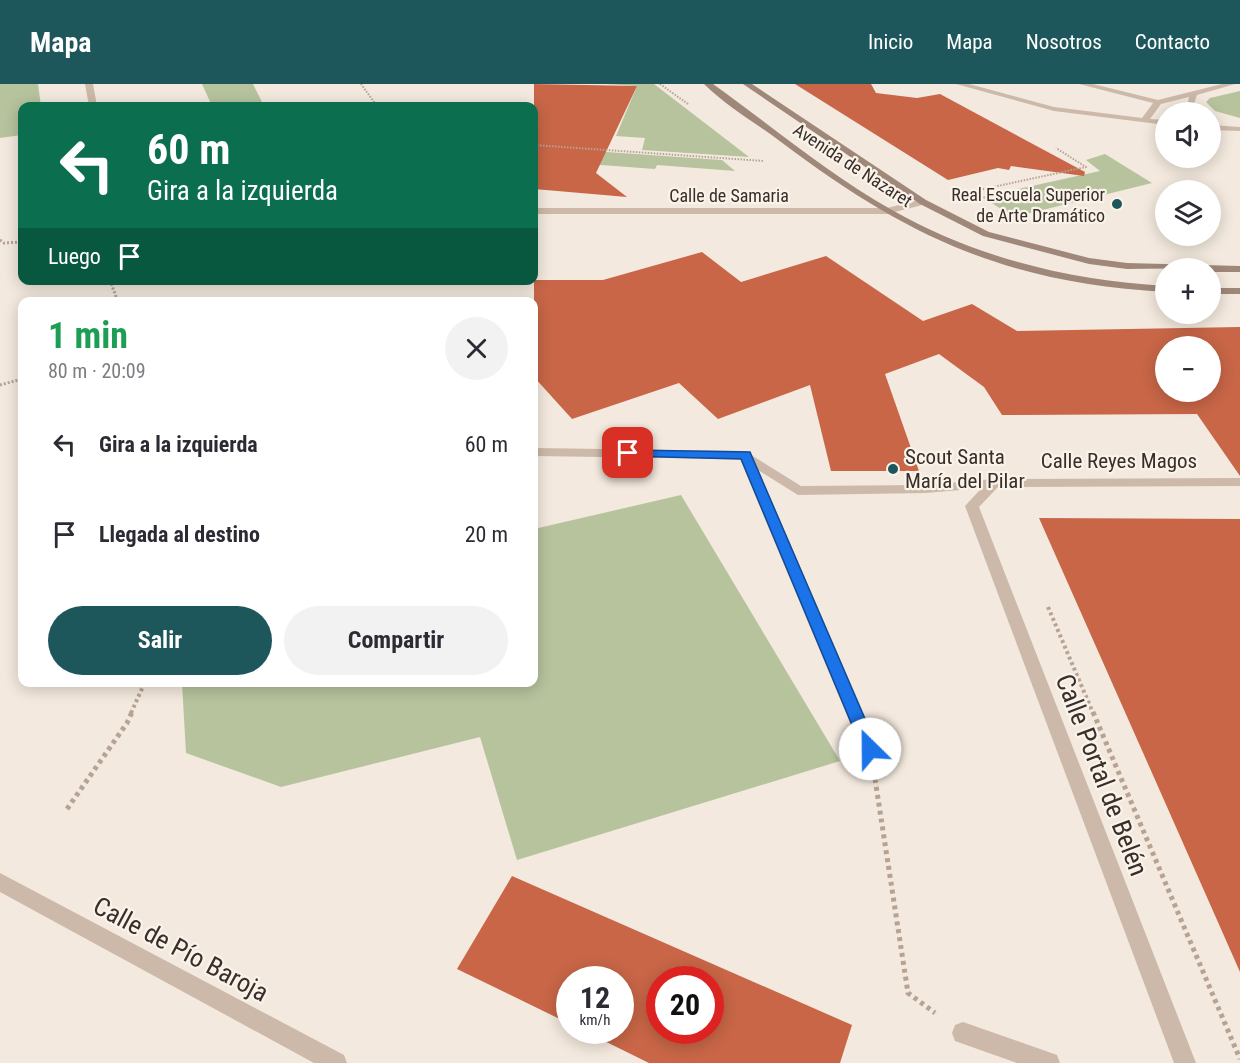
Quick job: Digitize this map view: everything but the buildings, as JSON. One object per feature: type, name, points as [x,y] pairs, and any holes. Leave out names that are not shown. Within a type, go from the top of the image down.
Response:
[{"type":"main road","name":"Avenida de Nazaret","points":[[708,84],[815,163],[887,211],[962,248],[1046,274],[1136,288],[1155,289]]},
{"type":"main road","name":"Avenida de Nazaret","points":[[747,84],[923,202],[986,234],[1089,261],[1155,267]]},
{"type":"main road","points":[[1221,269],[1240,269]]},
{"type":"main road","points":[[1221,291],[1240,291]]},
{"type":"street","points":[[89,84],[92,102]]},
{"type":"street","points":[[960,84],[1053,109],[1155,122]]},
{"type":"street","points":[[1083,84],[1158,102],[1231,84]]},
{"type":"street","points":[[1191,102],[1194,93]]},
{"type":"street","points":[[1144,121],[1155,106]]},
{"type":"street","points":[[1221,124],[1239,129]]},
{"type":"street","points":[[1221,128],[1239,129]]},
{"type":"street","name":"Calle de Samaria","points":[[538,211],[887,211],[923,202]]},
{"type":"street","points":[[538,452],[746,455],[870,749]]},
{"type":"street","name":"Calle Reyes Magos","points":[[746,455],[798,491],[926,489],[994,483],[1240,482]]},
{"type":"street","name":"Calle Portal de Belén","points":[[994,483],[972,506],[1185,1063]]},
{"type":"street","name":"Calle de Pío Baroja","points":[[0,882],[336,1063]]},
{"type":"street","points":[[963,1033],[1049,1063]]},
{"type":"path","points":[[362,84],[374,102]]},
{"type":"path","points":[[538,145],[769,162]]},
{"type":"path","points":[[923,202],[1086,167],[1056,148]]},
{"type":"path","points":[[0,240],[4,243],[18,242]]},
{"type":"path","points":[[0,385],[18,380]]},
{"type":"path","points":[[1045,603],[1240,1059]]},
{"type":"path","points":[[67,809],[127,723],[144,687]]},
{"type":"path","points":[[870,749],[908,993],[963,1033]]},
{"type":"green space","points":[[0,84],[38,84],[40,102],[18,102],[18,136],[0,138]]},
{"type":"green space","points":[[202,84],[253,84],[262,102],[210,102]]},
{"type":"green space","points":[[606,84],[654,84],[749,157],[642,150],[645,138],[616,136],[637,86]]},
{"type":"green space","points":[[1240,91],[1240,118],[1221,113],[1221,102],[1206,102],[1210,98]]},
{"type":"green space","points":[[538,147],[722,160],[735,171],[657,165],[655,169],[538,160]]},
{"type":"green space","points":[[1105,154],[1152,183],[1014,217],[982,197],[1100,171],[1086,160]]},
{"type":"green space","points":[[681,495],[840,761],[517,860],[480,737],[281,787],[186,753],[182,687],[538,687],[538,528]]},
{"type":"place","name":"Real Escuela Superior de Arte Dramático","points":[[1117,204]]},
{"type":"place","name":"Scout Santa María del Pilar","points":[[893,469]]},
{"type":"route","points":[[628,453],[746,455],[870,749]]}]
